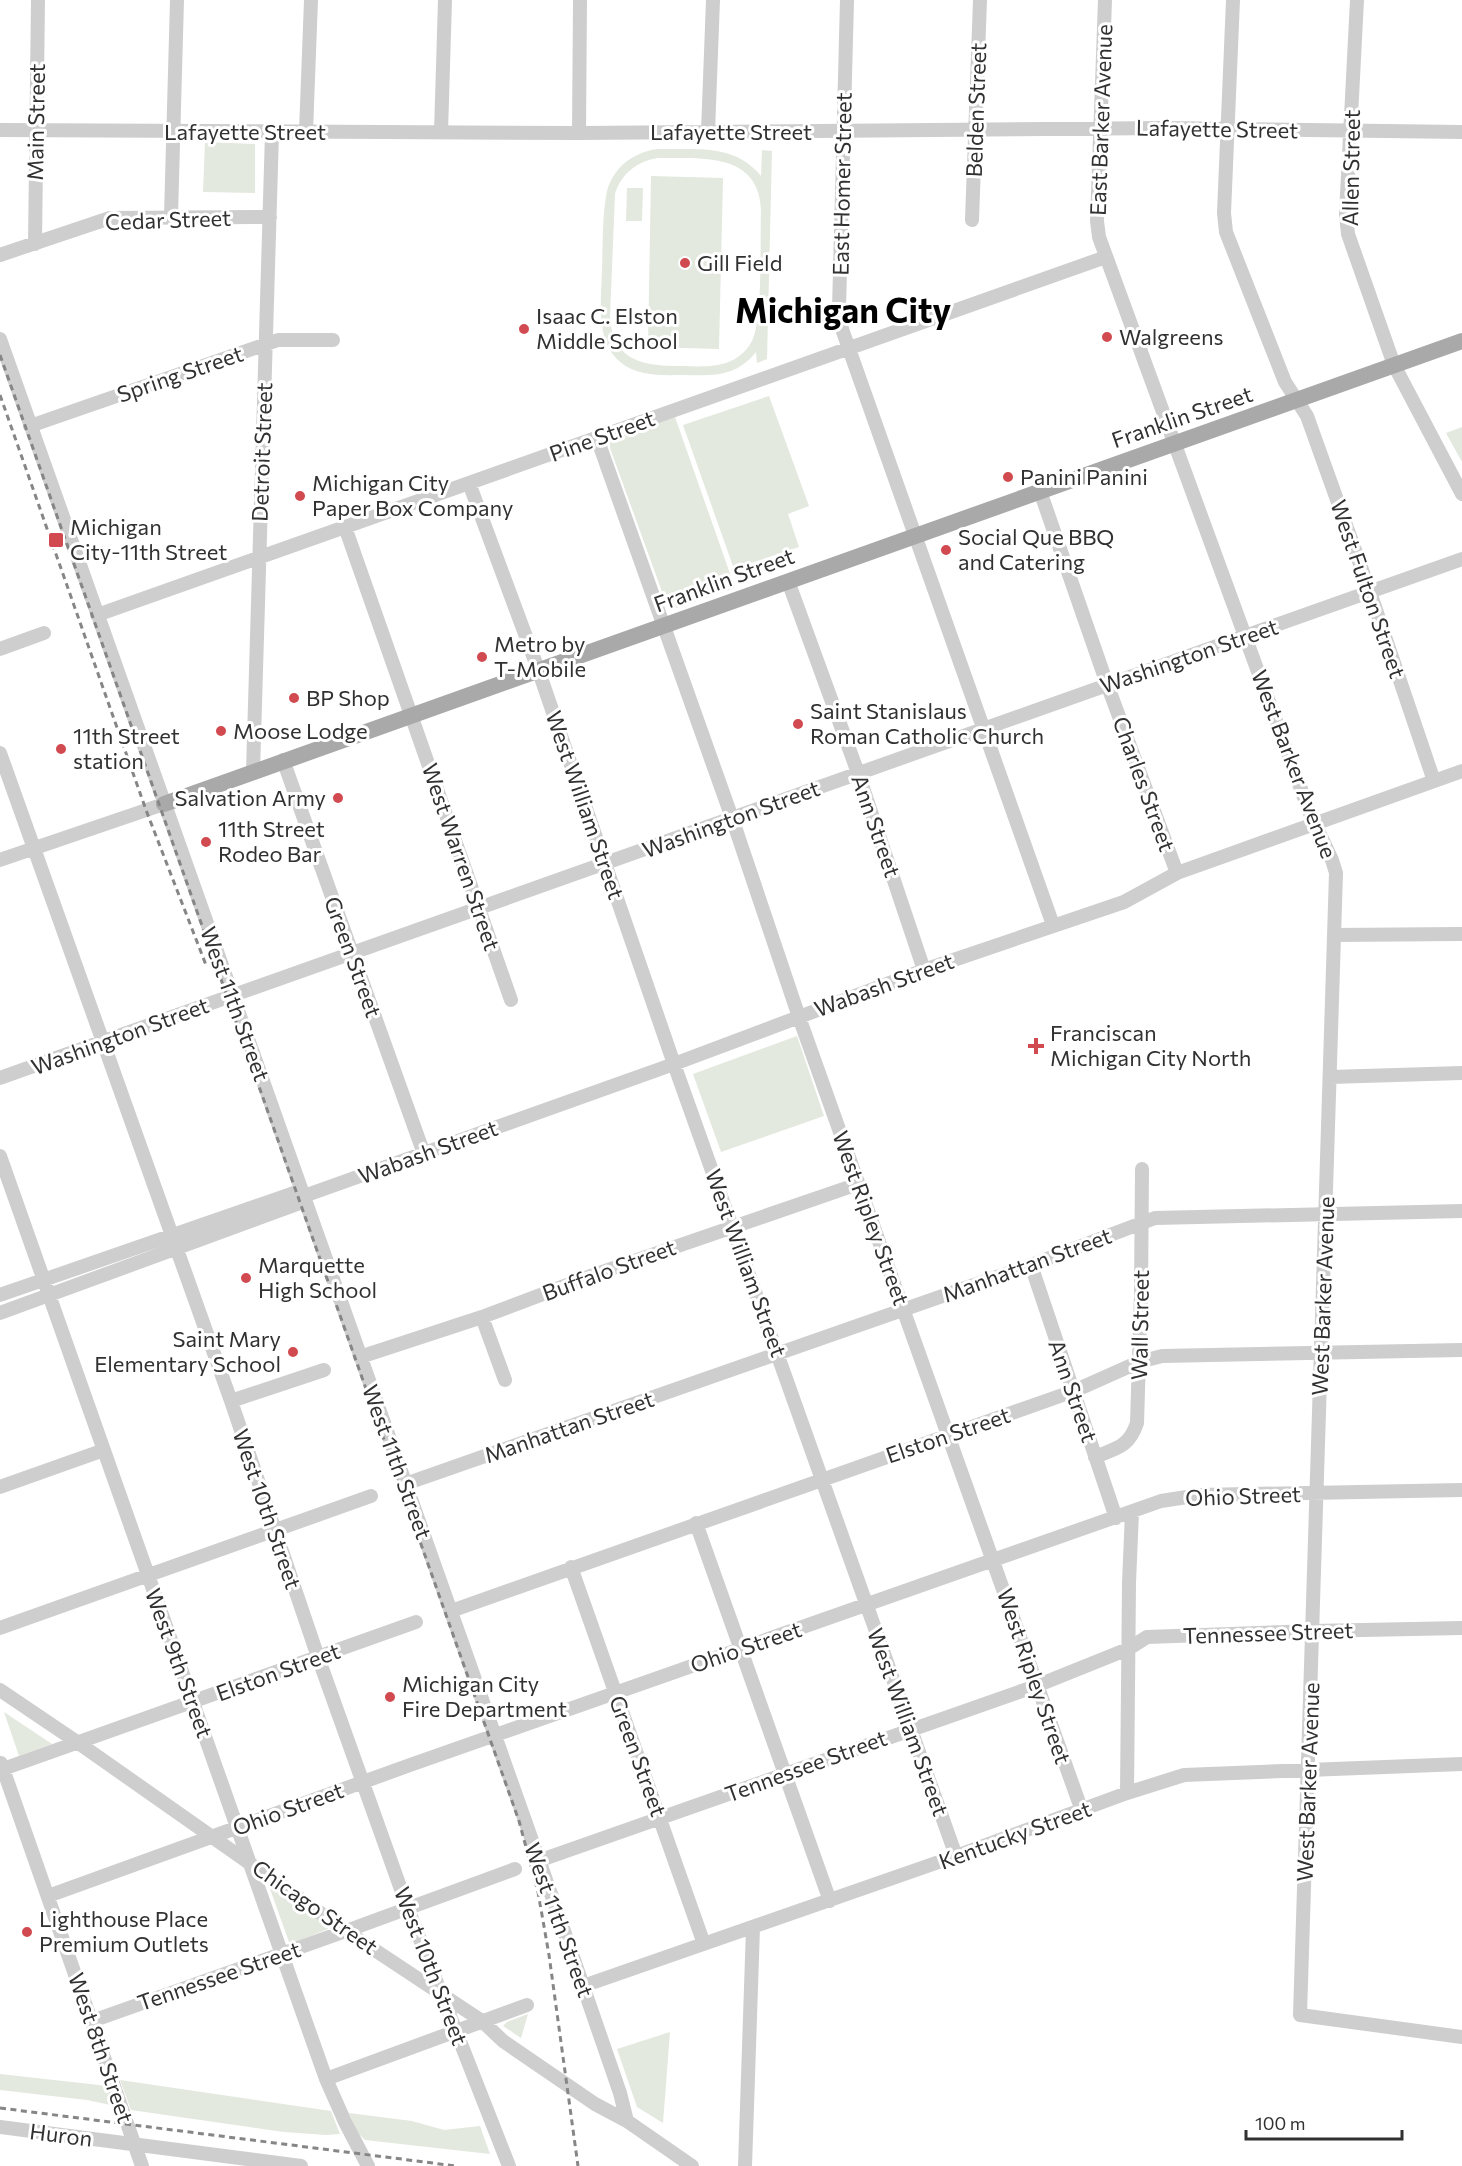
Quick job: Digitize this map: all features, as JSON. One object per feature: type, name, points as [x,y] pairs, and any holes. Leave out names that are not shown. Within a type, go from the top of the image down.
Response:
[{"type":"main road","name":"Franklin Street","points":[[164,804],[1462,341]]},
{"type":"street","name":"Main Street","points":[[35,244],[38,0]]},
{"type":"street","points":[[171,216],[177,0]]},
{"type":"street","points":[[306,132],[311,0]]},
{"type":"street","points":[[441,132],[444,0]]},
{"type":"street","points":[[579,133],[580,0]]},
{"type":"street","points":[[708,132],[713,0]]},
{"type":"street","name":"East Homer Street","points":[[847,0],[839,309],[842,329],[1053,925]]},
{"type":"street","name":"Belden Street","points":[[972,219],[980,0]]},
{"type":"street","name":"East Barker Avenue","points":[[1105,0],[1097,221],[1099,237],[1174,444]]},
{"type":"street","name":"West Fulton Street","points":[[1233,0],[1224,213],[1226,232],[1284,382],[1307,416],[1434,781]]},
{"type":"street","name":"Allen Street","points":[[1357,0],[1346,214],[1348,234],[1394,365],[1462,494]]},
{"type":"street","name":"Lafayette Street","points":[[0,130],[579,133],[1101,128],[1462,132]]},
{"type":"street","name":"Detroit Street","points":[[253,771],[272,133]]},
{"type":"street","name":"Cedar Street","points":[[0,255],[110,218],[270,217]]},
{"type":"street","name":"Pine Street","points":[[97,615],[1106,257]]},
{"type":"street","name":"West 11th Street","points":[[0,339],[583,1986],[620,2093],[627,2121]]},
{"type":"street","name":"Spring Street","points":[[30,426],[278,340],[333,340]]},
{"type":"street","name":"West Ripley Street","points":[[597,438],[732,818],[799,1017],[1082,1811]]},
{"type":"street","name":"West Barker Avenue","points":[[1174,444],[1314,823],[1336,873],[1300,2015],[1462,2037]]},
{"type":"street","name":"West William Street","points":[[469,483],[538,669],[674,1064],[956,1856]]},
{"type":"street","name":"Charles Street","points":[[1040,491],[1107,684],[1177,873]]},
{"type":"street","name":"West Warren Street","points":[[345,527],[512,1000]]},
{"type":"street","name":"Washington Street","points":[[0,1078],[1462,559]]},
{"type":"street","name":"Ann Street","points":[[788,581],[858,773],[924,970]]},
{"type":"street","points":[[0,649],[44,633]]},
{"type":"street","name":"West 10th Street","points":[[0,753],[231,1401],[274,1531],[408,1909],[509,2166]]},
{"type":"street","name":"Green Street","points":[[283,760],[424,1154]]},
{"type":"street","name":"Wabash Street","points":[[0,1313],[300,1203],[304,1196],[674,1064],[924,970],[1124,902],[1177,873],[1462,771]]},
{"type":"street","name":"Franklin Street","points":[[0,860],[164,804]]},
{"type":"street","points":[[1334,935],[1462,934]]},
{"type":"street","points":[[1330,1077],[1462,1073]]},
{"type":"street","name":"West 9th Street","points":[[0,1156],[326,2079],[359,2153],[368,2166]]},
{"type":"street","name":"Wall Street","points":[[1095,1456],[1125,1445],[1134,1434],[1137,1423],[1142,1169]]},
{"type":"street","name":"Buffalo Street","points":[[360,1357],[482,1317],[596,1274],[858,1184]]},
{"type":"street","name":"Wabash Street","points":[[0,1294],[296,1192],[304,1196]]},
{"type":"street","name":"Manhattan Street","points":[[405,1484],[1030,1265],[1155,1218],[1462,1211]]},
{"type":"street","name":"Ann Street","points":[[1030,1265],[1116,1518]]},
{"type":"street","points":[[482,1317],[505,1380]]},
{"type":"street","name":"Elston Street","points":[[450,1611],[1074,1391],[1139,1362],[1162,1356],[1462,1350]]},
{"type":"street","points":[[231,1401],[324,1370]]},
{"type":"street","points":[[0,1487],[104,1450]]},
{"type":"street","name":"Ohio Street","points":[[48,1896],[363,1781],[1161,1501],[1200,1495],[1462,1490]]},
{"type":"street","points":[[0,1628],[371,1496]]},
{"type":"street","points":[[1127,1793],[1132,1512]]},
{"type":"street","points":[[696,1523],[830,1900]]},
{"type":"street","name":"Green Street","points":[[571,1568],[704,1944]]},
{"type":"street","name":"Elston Street","points":[[2,1765],[193,1702],[416,1622]]},
{"type":"street","name":"Tennessee Street","points":[[538,1861],[1036,1686],[1128,1649],[1147,1637],[1462,1628]]},
{"type":"street","name":"Chicago Street","points":[[0,1690],[346,1931],[439,1991],[482,2021],[512,2047],[692,2166]]},
{"type":"street","name":"Kentucky Street","points":[[583,1986],[956,1856],[1127,1793],[1184,1775],[1462,1764]]},
{"type":"street","name":"West 8th Street","points":[[2,1765],[142,2166]]},
{"type":"street","name":"Tennessee Street","points":[[92,2021],[515,1869]]},
{"type":"street","points":[[737,2166],[746,2160],[753,1928]]},
{"type":"street","points":[[326,2079],[527,2005]]},
{"type":"street","name":"Huron","points":[[0,2127],[301,2166]]},
{"type":"shaded area","points":[[205,142],[255,144],[255,193],[203,192]]},
{"type":"shaded area","points":[[657,149],[714,150],[739,158],[761,176],[762,150],[772,151],[767,359],[757,363],[756,352],[741,366],[724,373],[654,375],[627,367],[615,357],[608,345],[601,316],[603,220],[607,191],[614,175],[625,162]],"holes":[[[658,158],[708,159],[724,162],[738,168],[749,177],[757,190],[761,209],[761,258],[756,330],[746,350],[731,361],[713,366],[644,363],[625,353],[617,344],[612,332],[610,317],[615,194],[621,180],[631,170],[643,162]]]},
{"type":"shaded area","name":"Gill Field","points":[[651,176],[723,178],[719,349],[648,347]]},
{"type":"shaded area","points":[[627,188],[643,188],[642,221],[626,221]]},
{"type":"shaded area","points":[[769,396],[809,506],[788,514],[799,547],[734,569],[683,425]]},
{"type":"shaded area","points":[[675,417],[735,588],[676,608],[665,600],[610,448],[613,438]]},
{"type":"shaded area","points":[[1462,427],[1462,462],[1446,433]]},
{"type":"shaded area","points":[[797,1036],[824,1116],[721,1152],[693,1074]]},
{"type":"shaded area","points":[[4,1712],[52,1744],[19,1756]]},
{"type":"shaded area","points":[[273,1887],[327,1924],[328,1929],[296,1942],[289,1942],[270,1889]]},
{"type":"shaded area","points":[[528,2014],[521,2038],[503,2026],[507,2022]]},
{"type":"shaded area","points":[[670,2032],[663,2123],[637,2107],[617,2049]]},
{"type":"shaded area","points":[[0,2074],[108,2086],[115,2106],[87,2100],[0,2090]]},
{"type":"shaded area","points":[[120,2080],[331,2111],[340,2134],[284,2132],[131,2110]]},
{"type":"shaded area","points":[[349,2113],[412,2121],[444,2130],[480,2126],[490,2154],[365,2140],[357,2132]]},
{"type":"railway","points":[[0,355],[519,1821],[538,1892],[549,1955],[578,2166]]},
{"type":"railway","points":[[0,395],[146,810],[206,965]]},
{"type":"railway","points":[[0,2108],[456,2166]]},
{"type":"place","name":"Gill Field","points":[[685,263]]},
{"type":"place","name":"Isaac C. Elston Middle School","points":[[524,329]]},
{"type":"place","name":"Walgreens","points":[[1107,337]]},
{"type":"place","name":"Panini Panini","points":[[1008,477]]},
{"type":"place","name":"Michigan City Paper Box Company","points":[[300,496]]},
{"type":"place","name":"Michigan City-11th Street","points":[[56,540]]},
{"type":"place","name":"Social Que BBQ and Catering","points":[[946,550]]},
{"type":"place","name":"Metro by T-Mobile","points":[[482,657]]},
{"type":"place","name":"BP Shop","points":[[294,698]]},
{"type":"place","name":"Saint Stanislaus Roman Catholic Church","points":[[798,724]]},
{"type":"place","name":"Moose Lodge","points":[[221,731]]},
{"type":"place","name":"11th Street station","points":[[61,749]]},
{"type":"place","name":"Salvation Army","points":[[338,798]]},
{"type":"place","name":"11th Street Rodeo Bar","points":[[206,842]]},
{"type":"place","name":"Franciscan Michigan City North","points":[[1036,1046]]},
{"type":"place","name":"Marquette High School","points":[[246,1278]]},
{"type":"place","name":"Saint Mary Elementary School","points":[[293,1352]]},
{"type":"place","name":"Michigan City Fire Department","points":[[390,1697]]},
{"type":"place","name":"Lighthouse Place Premium Outlets","points":[[27,1932]]},
{"type":"district","name":"Michigan City","points":[[843,311]]}]
